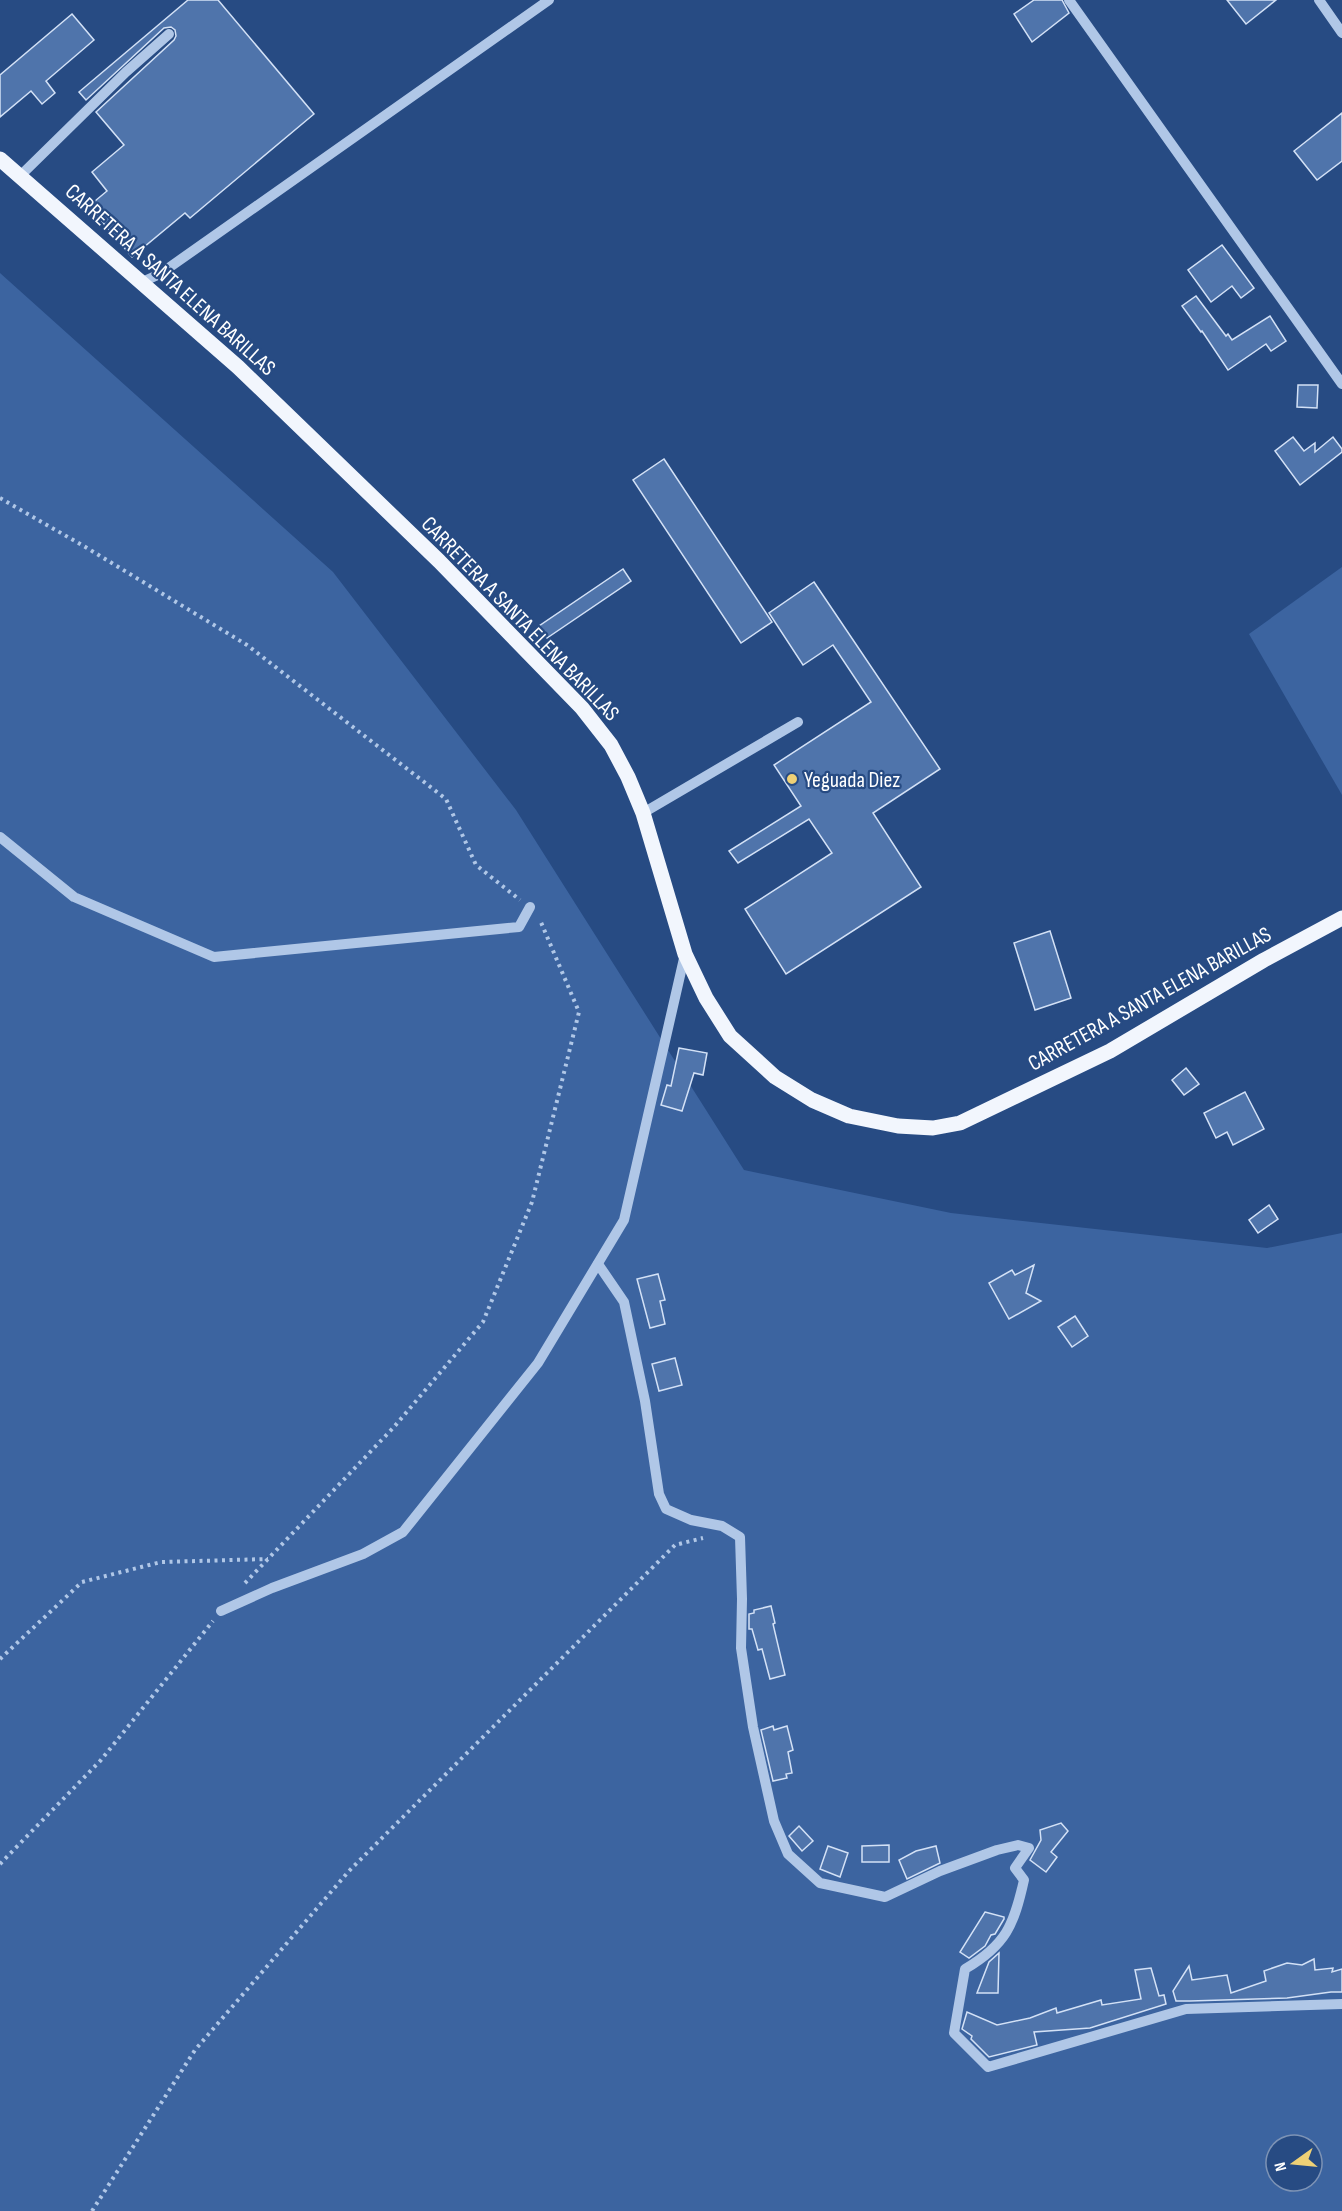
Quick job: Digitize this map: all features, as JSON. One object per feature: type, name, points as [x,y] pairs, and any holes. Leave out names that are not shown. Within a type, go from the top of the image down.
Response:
[{"type":"main road","name":"CARRETERA A SANTA ELENA BARILLAS","points":[[0,159],[238,367],[439,561],[582,708],[610,745],[628,777],[643,813],[685,954],[706,998],[730,1036],[775,1077],[812,1100],[849,1116],[898,1126],[933,1128],[960,1123],[1110,1050],[1264,960],[1342,918]]},
{"type":"street","points":[[142,282],[160,274],[549,0]]},
{"type":"street","points":[[1069,0],[1342,384]]},
{"type":"street","points":[[1319,0],[1342,33]]},
{"type":"street","points":[[20,176],[126,72],[169,34]]},
{"type":"street","points":[[643,813],[798,722]]},
{"type":"street","points":[[0,837],[74,897],[214,957],[519,927],[530,908]]},
{"type":"street","points":[[221,1611],[272,1588],[363,1554],[403,1532],[538,1363],[624,1220],[685,954]]},
{"type":"street","points":[[598,1264],[624,1302],[645,1401],[659,1494],[666,1509],[691,1520],[722,1526],[740,1537],[741,1648],[753,1727],[774,1821],[788,1854],[820,1883],[885,1897],[940,1871],[997,1850],[1018,1845],[1029,1848],[1014,1868],[1024,1880],[1017,1910],[1003,1940],[985,1957],[965,1969],[954,2033],[988,2067],[1186,2009],[1342,2004]]},
{"type":"path","points":[[0,498],[97,554],[257,652],[446,799],[476,865],[536,913],[579,1012],[532,1202],[483,1322],[394,1427],[244,1585]]},
{"type":"path","points":[[92,2211],[195,2050],[349,1871],[675,1545],[729,1531]]},
{"type":"path","points":[[0,1659],[82,1582],[160,1562],[269,1558]]},
{"type":"path","points":[[0,1864],[101,1760],[221,1611]]},
{"type":"shaded area","points":[[0,273],[333,572],[516,810],[744,1170],[951,1213],[1267,1248],[1342,1233],[1342,2211],[0,2211]]},
{"type":"shaded area","points":[[1342,567],[1342,795],[1249,634]]},
{"type":"building","points":[[188,0],[218,0],[314,114],[190,218],[185,213],[132,257],[89,206],[107,191],[92,172],[124,145],[96,112],[174,40],[175,30],[171,27],[164,28],[86,100],[79,92]]},
{"type":"building","points":[[1034,0],[1062,0],[1069,13],[1032,42],[1014,14]]},
{"type":"building","points":[[1227,0],[1276,0],[1246,24]]},
{"type":"building","points":[[72,14],[94,40],[46,81],[55,93],[42,104],[31,91],[0,117],[0,75]]},
{"type":"building","points":[[1342,113],[1342,161],[1317,180],[1294,151]]},
{"type":"building","points":[[1222,245],[1254,288],[1241,298],[1232,286],[1211,302],[1188,270]]},
{"type":"building","points":[[1196,296],[1226,336],[1228,334],[1232,340],[1270,316],[1286,341],[1271,351],[1266,344],[1228,370],[1182,306]]},
{"type":"building","points":[[1298,385],[1318,385],[1317,408],[1297,407]]},
{"type":"building","points":[[1293,437],[1304,451],[1315,443],[1315,452],[1333,437],[1342,452],[1300,485],[1275,451]]},
{"type":"building","points":[[664,459],[772,622],[741,643],[633,480]]},
{"type":"building","points":[[623,569],[631,581],[547,638],[539,626]]},
{"type":"building","points":[[814,582],[940,769],[873,813],[921,887],[786,974],[745,909],[832,853],[809,819],[738,863],[729,851],[801,806],[774,765],[871,702],[833,645],[803,665],[769,613]]},
{"type":"building","points":[[1050,931],[1071,998],[1035,1010],[1014,943]]},
{"type":"building","points":[[679,1048],[707,1053],[703,1075],[694,1073],[682,1111],[661,1105],[667,1085],[671,1086]]},
{"type":"building","points":[[1186,1068],[1199,1084],[1184,1095],[1172,1080]]},
{"type":"building","points":[[1245,1092],[1264,1129],[1233,1145],[1227,1132],[1216,1138],[1204,1113]]},
{"type":"building","points":[[1269,1205],[1278,1219],[1258,1233],[1249,1220]]},
{"type":"building","points":[[1034,1265],[1026,1293],[1041,1301],[1009,1319],[989,1283],[1012,1270],[1015,1275]]},
{"type":"building","points":[[658,1274],[665,1300],[660,1301],[665,1324],[650,1328],[637,1279]]},
{"type":"building","points":[[1075,1316],[1088,1336],[1072,1347],[1058,1327]]},
{"type":"building","points":[[675,1358],[682,1385],[659,1391],[652,1364]]},
{"type":"building","points":[[771,1606],[785,1675],[770,1679],[762,1649],[758,1650],[752,1629],[749,1629],[749,1614],[754,1613],[754,1610]]},
{"type":"building","points":[[773,1726],[774,1730],[787,1726],[793,1750],[788,1752],[792,1773],[786,1774],[787,1778],[773,1781],[761,1730]]},
{"type":"building","points":[[1061,1823],[1068,1831],[1051,1852],[1057,1857],[1046,1872],[1030,1860],[1041,1840],[1040,1830]]},
{"type":"building","points":[[799,1826],[813,1841],[802,1851],[789,1836]]},
{"type":"building","points":[[889,1845],[889,1862],[862,1862],[862,1846]]},
{"type":"building","points":[[828,1846],[848,1853],[840,1877],[820,1869]]},
{"type":"building","points":[[936,1846],[940,1863],[907,1879],[899,1860],[916,1851]]},
{"type":"building","points":[[985,1912],[1004,1917],[1004,1919],[985,1946],[969,1958],[960,1952]]},
{"type":"building","points":[[999,1953],[998,1993],[977,1993],[989,1962]]},
{"type":"building","points":[[1314,1959],[1315,1970],[1333,1968],[1332,1972],[1342,1969],[1342,1992],[1287,1998],[1176,2001],[1173,1991],[1189,1966],[1192,1980],[1227,1975],[1231,1993],[1266,1981],[1264,1971],[1287,1963],[1302,1965]]},
{"type":"building","points":[[1151,1968],[1159,1996],[1164,1995],[1166,2004],[1090,2028],[1034,2032],[1037,2045],[989,2057],[971,2039],[972,2036],[962,2029],[967,2012],[997,2025],[1030,2018],[1056,2008],[1057,2013],[1101,2000],[1102,2005],[1141,1999],[1135,1970]]},
{"type":"place","name":"Yeguada Diez","points":[[792,779]]}]
